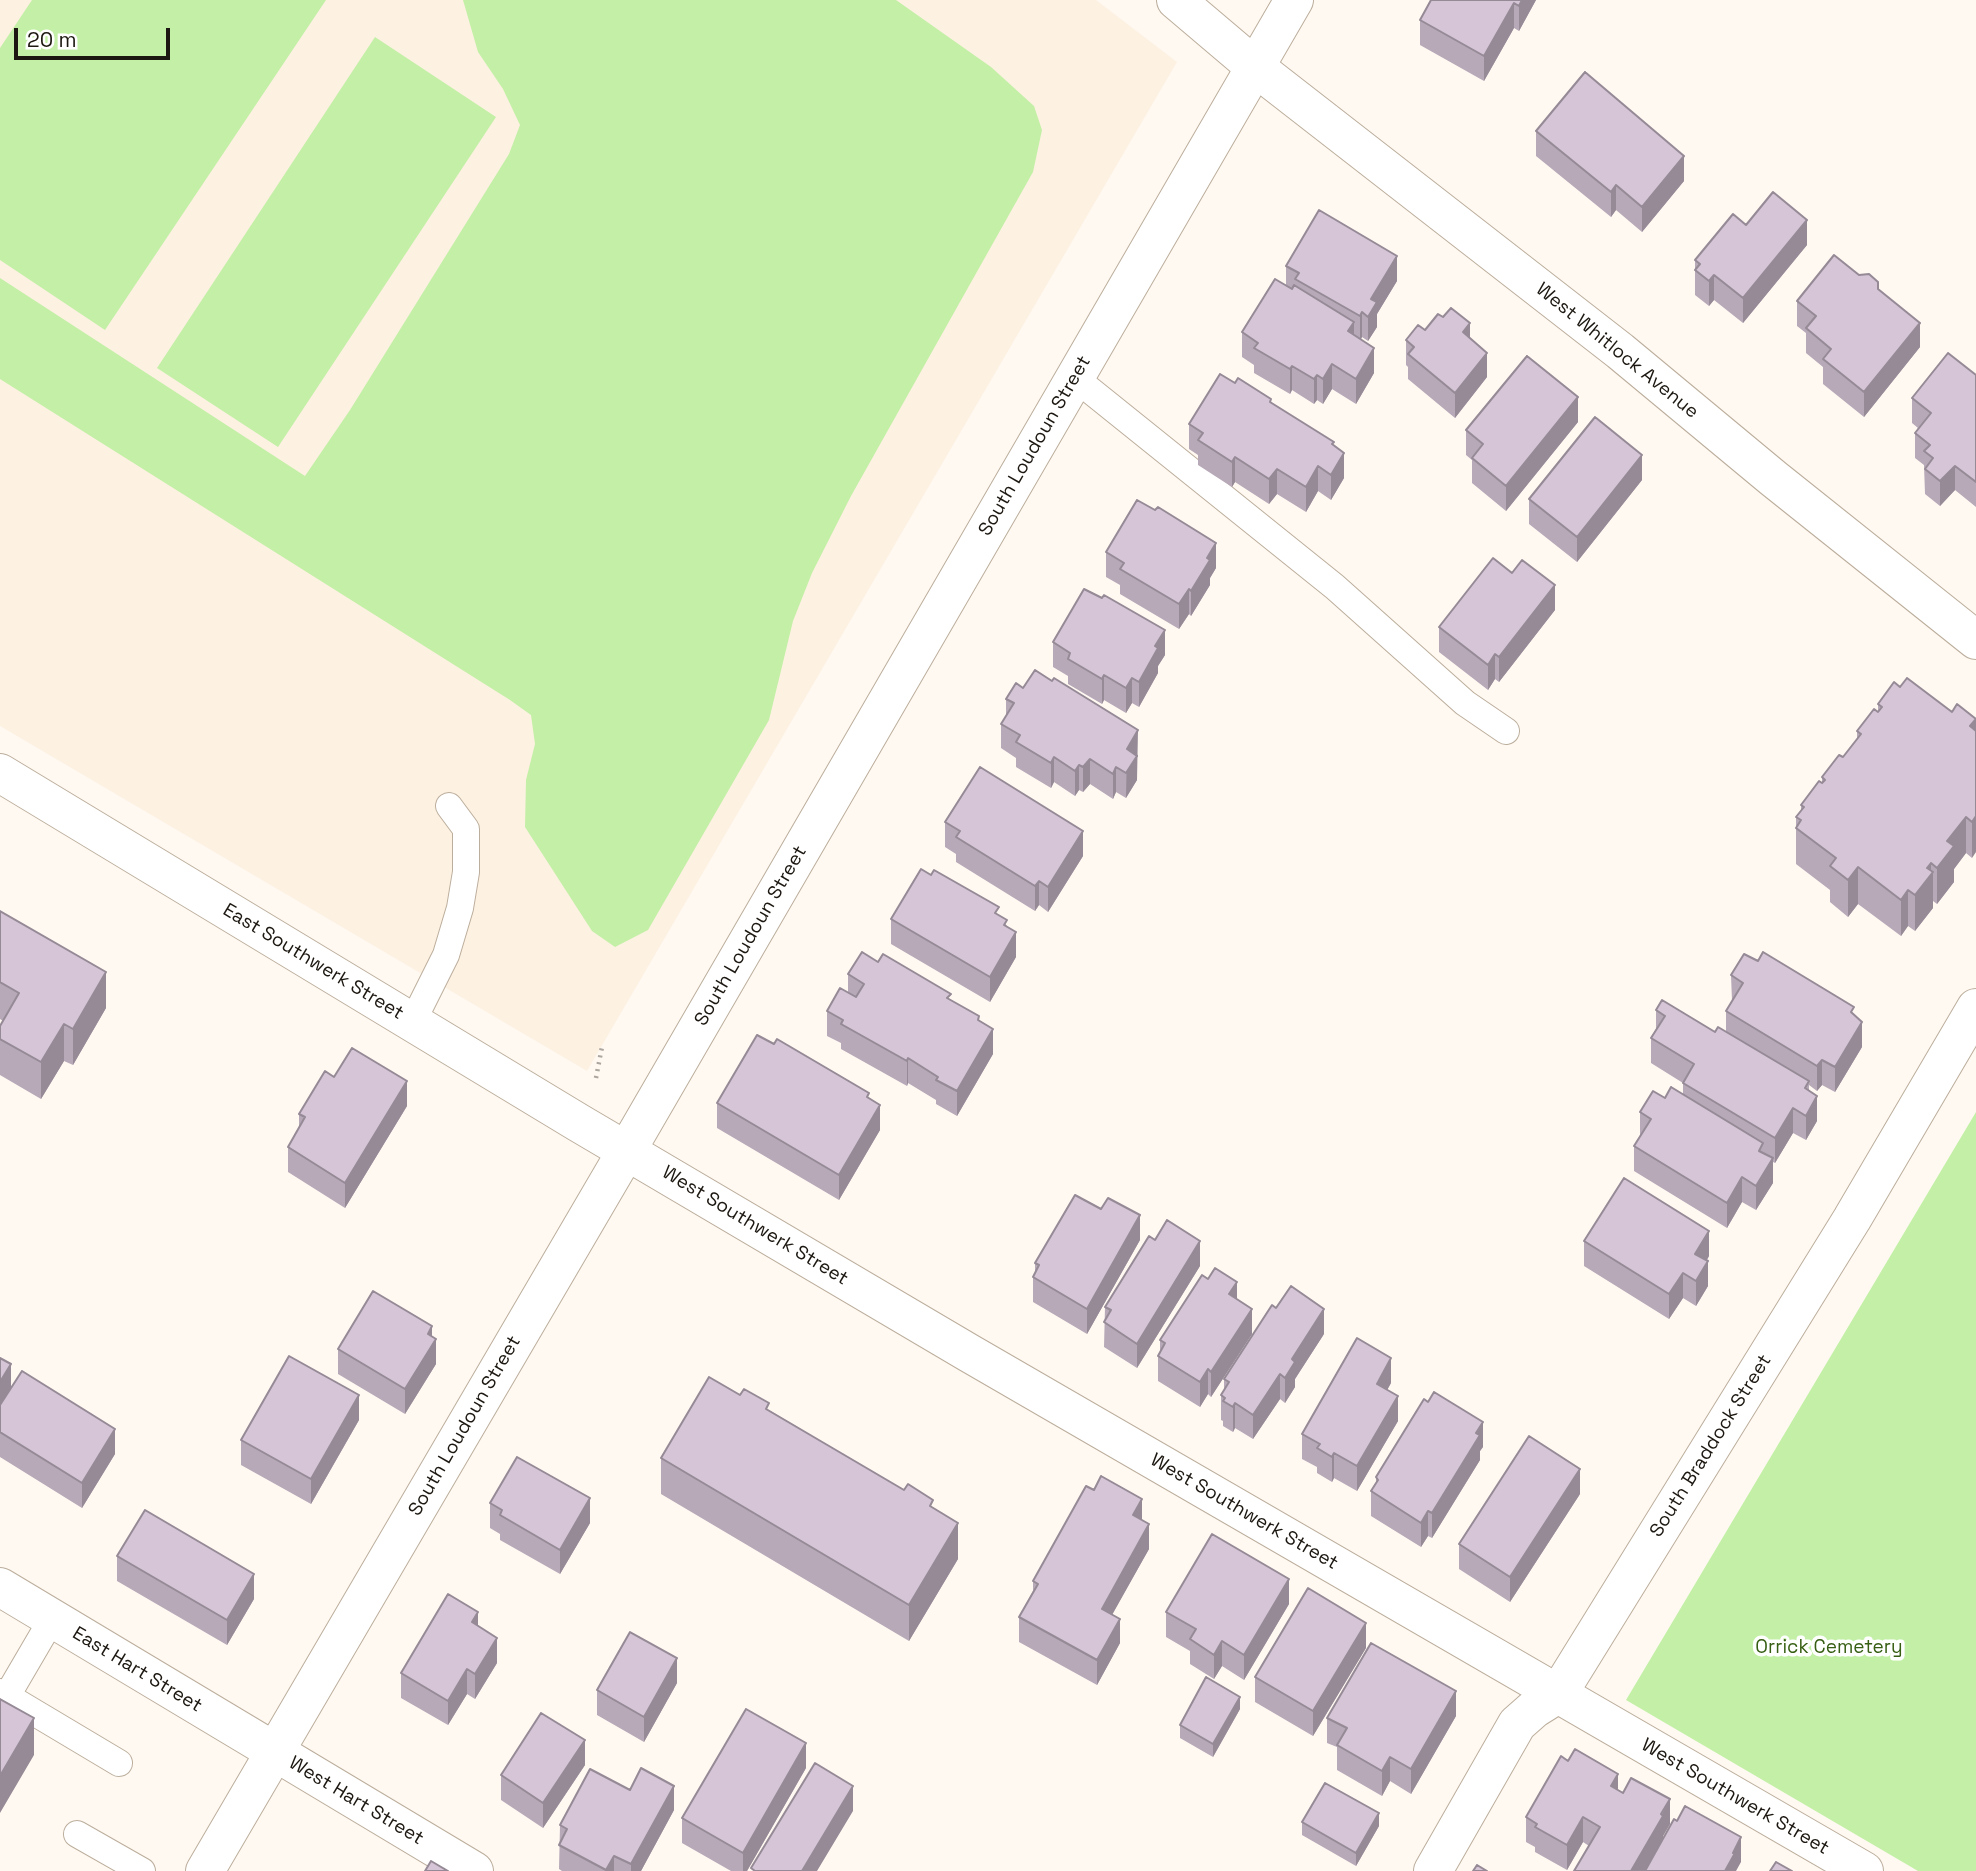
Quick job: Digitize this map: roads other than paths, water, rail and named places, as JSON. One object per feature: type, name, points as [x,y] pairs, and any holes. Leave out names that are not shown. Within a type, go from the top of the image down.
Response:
[{"type":"street","name":"West Whitlock Avenue","points":[[1176,0],[1255,67],[1620,351],[1773,478],[1976,640]]},
{"type":"street","name":"South Loudoun Street","points":[[205,1871],[1294,0]]},
{"type":"street","name":"East Southwerk Street","points":[[0,774],[627,1150]]},
{"type":"street","name":"South Braddock Street","points":[[1433,1871],[1517,1724],[1558,1694],[1852,1219],[1976,1008]]},
{"type":"street","name":"West Southwerk Street","points":[[627,1150],[969,1353],[1864,1871]]},
{"type":"street","name":"East Hart Street","points":[[0,1587],[274,1753]]},
{"type":"street","name":"West Hart Street","points":[[274,1753],[474,1871]]},
{"type":"lane","points":[[1075,377],[1335,587],[1465,703],[1506,731]]},
{"type":"lane","points":[[413,1021],[446,956],[460,908],[466,872],[466,829],[449,806]]},
{"type":"lane","points":[[52,1619],[3,1694],[119,1763]]},
{"type":"lane","points":[[77,1834],[142,1871]]},
{"type":"park label","name":"Orrick Cemetery","points":[[1829,1648]]}]
